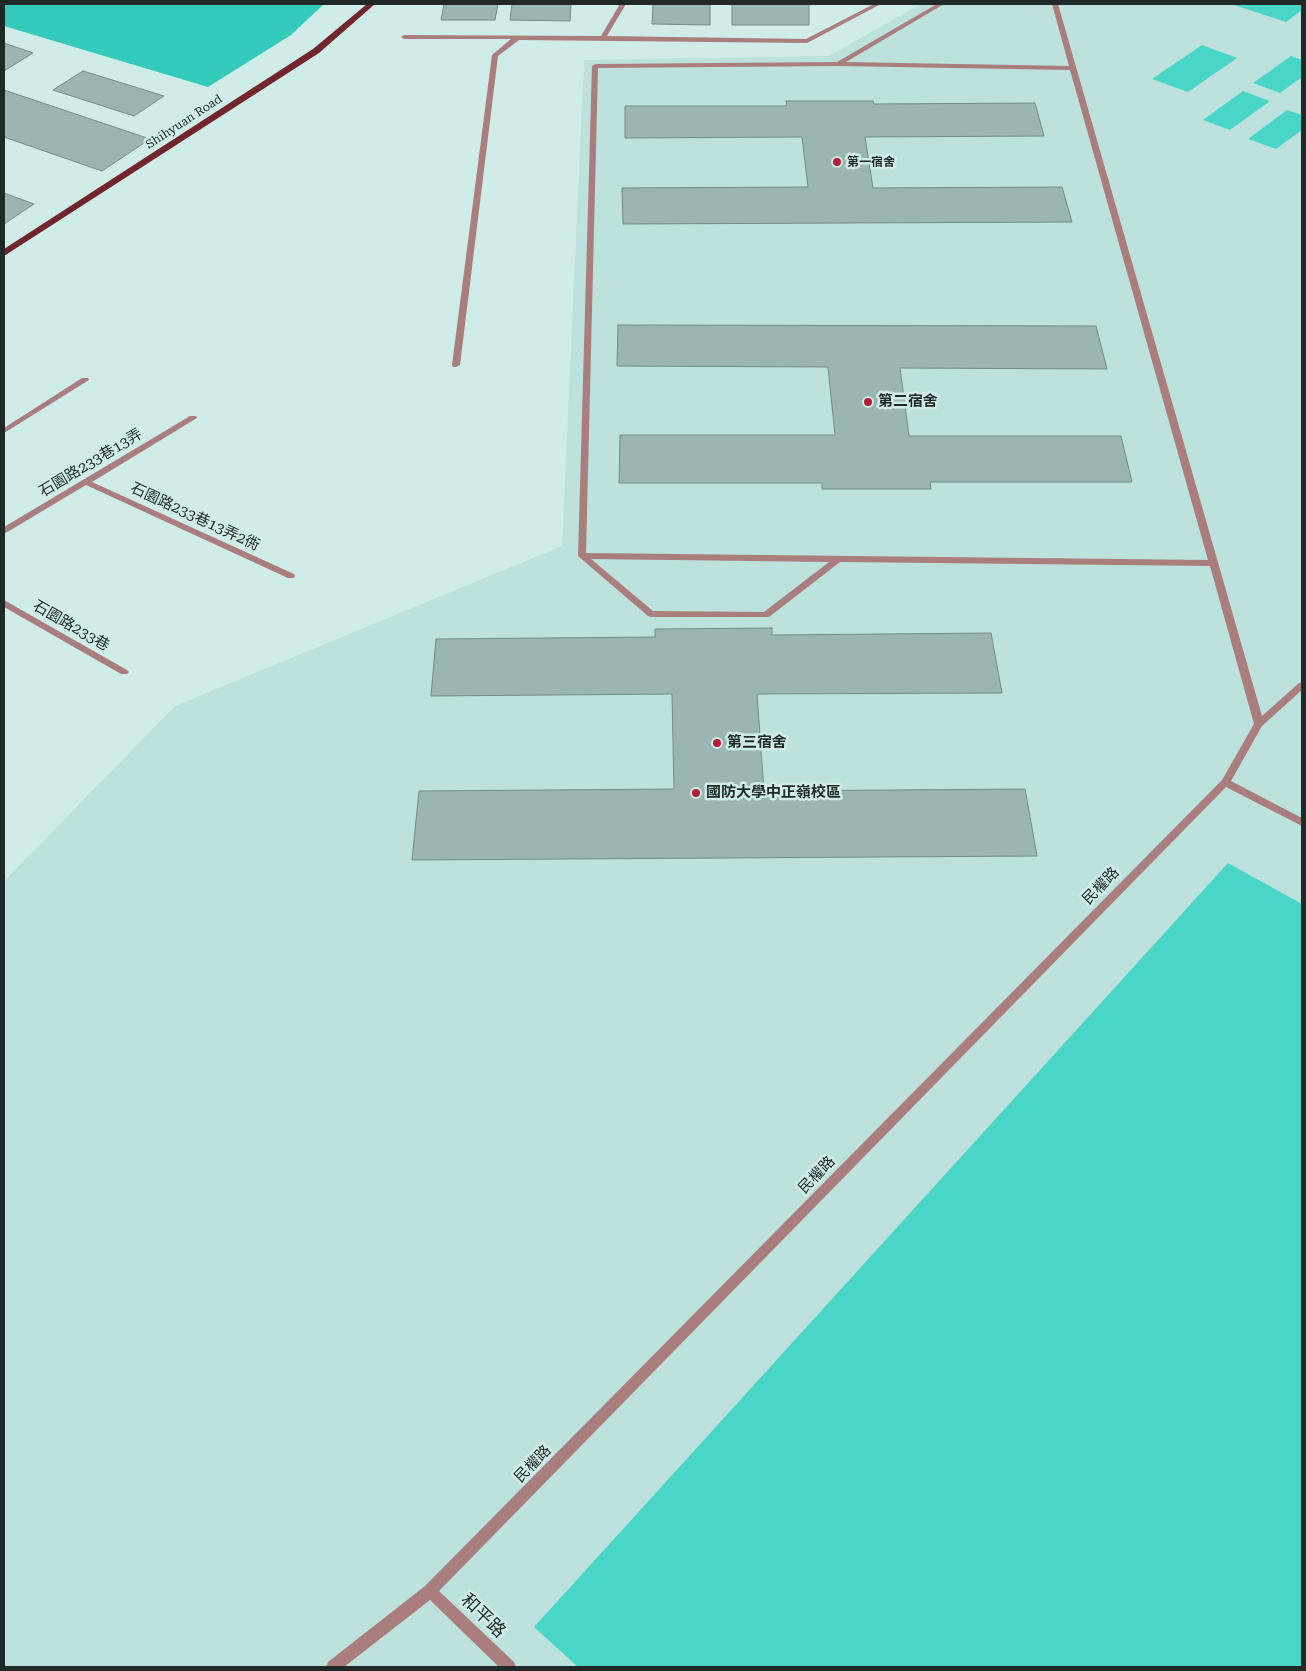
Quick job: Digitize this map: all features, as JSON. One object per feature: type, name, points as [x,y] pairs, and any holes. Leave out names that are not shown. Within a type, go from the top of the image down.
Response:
[{"type":"main road","name":"Shihyuan Road","points":[[4,253],[316,52],[371,4]]},
{"type":"lane","points":[[603,38],[623,4]]},
{"type":"lane","points":[[404,36],[806,41],[878,4]]},
{"type":"lane","points":[[838,64],[941,4]]},
{"type":"lane","points":[[1055,4],[1259,724]]},
{"type":"lane","points":[[456,365],[496,55],[517,38]]},
{"type":"lane","points":[[582,556],[595,66],[838,64],[1074,68]]},
{"type":"lane","points":[[4,431],[85,380]]},
{"type":"lane","name":"石園路233巷13弄","points":[[4,531],[193,418]]},
{"type":"lane","name":"石園路233巷13弄2衖","points":[[86,482],[291,576]]},
{"type":"lane","points":[[582,556],[651,614],[766,615],[838,559]]},
{"type":"lane","points":[[582,556],[1214,563]]},
{"type":"lane","name":"石園路233巷","points":[[4,603],[124,672]]},
{"type":"lane","name":"民權路","points":[[333,1667],[430,1591],[1225,782],[1259,724],[1302,685]]},
{"type":"lane","points":[[1225,782],[1302,822]]},
{"type":"lane","name":"和平路","points":[[430,1591],[509,1667]]},
{"type":"shaded area","points":[[4,4],[324,4],[291,35],[208,87],[4,26]]},
{"type":"shaded area","name":"國防大學中正嶺校區","points":[[921,4],[1302,4],[1302,1667],[4,1667],[4,881],[175,706],[562,546],[584,60],[829,56]]},
{"type":"shaded area","points":[[1231,4],[1302,4],[1302,10],[1286,22]]},
{"type":"shaded area","points":[[1202,45],[1237,58],[1188,92],[1152,79]]},
{"type":"shaded area","points":[[1291,56],[1302,60],[1302,77],[1280,93],[1253,83]]},
{"type":"shaded area","points":[[1243,91],[1270,101],[1230,130],[1203,120]]},
{"type":"shaded area","points":[[1287,110],[1302,115],[1302,130],[1276,149],[1248,139]]},
{"type":"shaded area","points":[[1228,863],[1302,904],[1302,1667],[578,1667],[534,1627]]},
{"type":"building","points":[[444,4],[498,4],[495,20],[441,20]]},
{"type":"building","points":[[512,4],[571,4],[570,21],[510,20]]},
{"type":"building","points":[[653,4],[710,4],[710,25],[652,24]]},
{"type":"building","points":[[732,4],[809,4],[809,25],[732,25]]},
{"type":"building","points":[[4,43],[33,53],[4,71]]},
{"type":"building","points":[[83,71],[164,96],[134,116],[53,90]]},
{"type":"building","points":[[4,90],[150,139],[102,171],[4,137]]},
{"type":"building","name":"第一宿舍","points":[[786,101],[873,101],[874,104],[1035,103],[1044,136],[865,137],[873,188],[1062,187],[1072,222],[623,224],[622,188],[808,187],[802,137],[625,138],[625,106],[787,106]]},
{"type":"building","points":[[4,193],[34,204],[4,224]]},
{"type":"building","name":"第二宿舍","points":[[618,325],[1096,326],[1107,369],[900,368],[909,436],[1121,436],[1132,482],[930,482],[931,489],[822,489],[822,483],[619,483],[620,435],[835,435],[828,367],[617,366]]},
{"type":"building","name":"第三宿舍","points":[[772,628],[772,635],[991,633],[1002,693],[757,694],[764,791],[1025,789],[1037,856],[412,860],[419,791],[674,789],[672,694],[431,696],[436,639],[655,637],[655,629]]},
{"type":"place","name":"第一宿舍","points":[[837,162]]},
{"type":"place","name":"第二宿舍","points":[[868,402]]},
{"type":"place","name":"第三宿舍","points":[[717,743]]},
{"type":"place","name":"國防大學中正嶺校區","points":[[696,793]]}]
